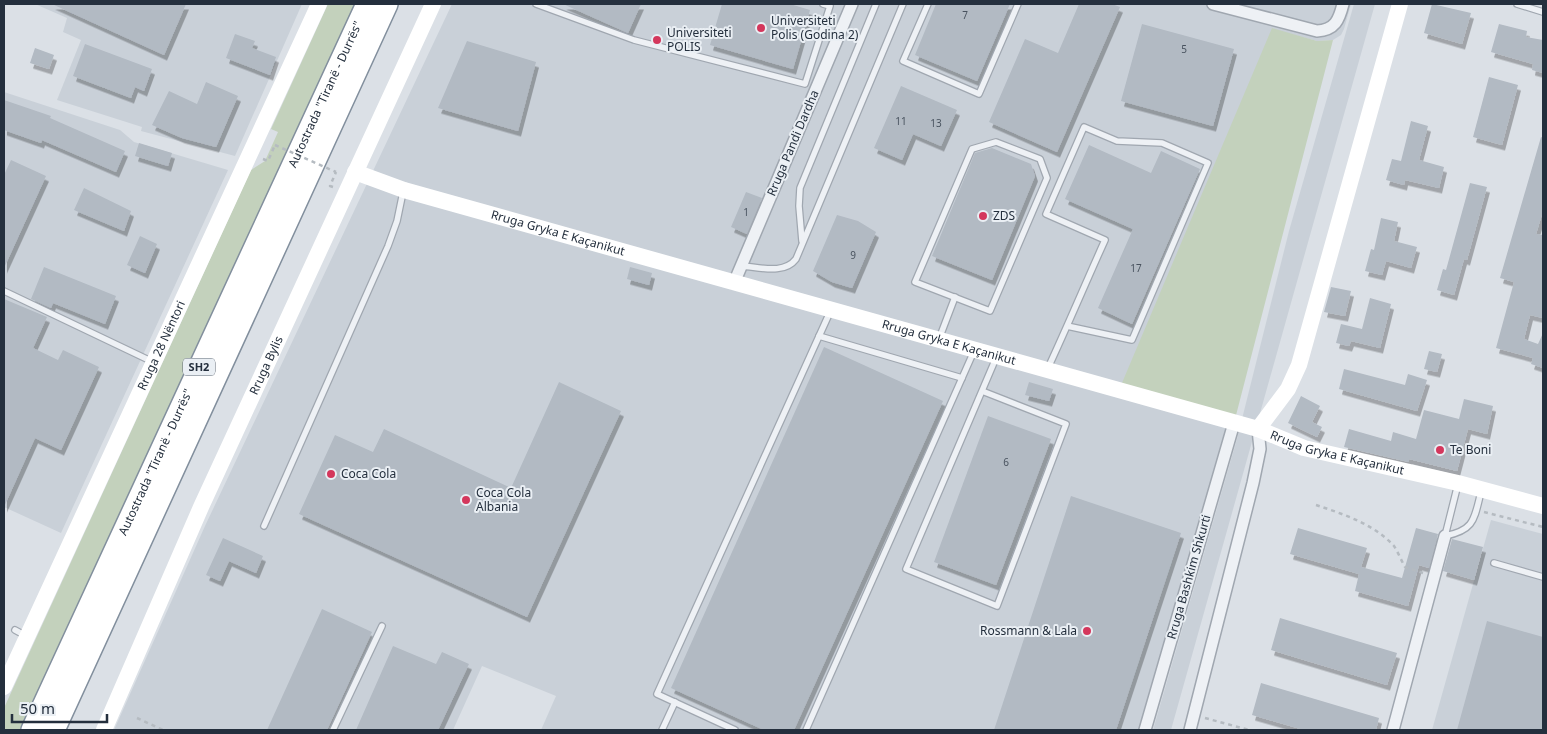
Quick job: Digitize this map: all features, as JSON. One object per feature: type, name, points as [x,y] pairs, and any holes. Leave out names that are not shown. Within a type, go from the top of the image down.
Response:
[{"type":"highway","name":"Autostrada \"Tiranë - Durrës\"","points":[[32,730],[367,4]]},
{"type":"highway","name":"Autostrada \"Tiranë - Durrës\"","points":[[54,730],[387,4]]},
{"type":"street","name":"Rruga 28 Nëntori","points":[[4,687],[21,634],[154,362],[319,4]]},
{"type":"street","name":"Rruga Bylis","points":[[104,730],[201,507],[433,4]]},
{"type":"street","name":"Rruga Pandi Dardha","points":[[734,283],[852,4]]},
{"type":"street","points":[[1213,4],[1317,31],[1332,28],[1336,24],[1343,4]]},
{"type":"street","points":[[1190,730],[1253,483],[1260,448],[1258,430],[1288,389],[1299,365],[1400,4]]},
{"type":"street","name":"Rruga Gryka E Kaçanikut","points":[[355,172],[404,190],[1234,423],[1304,448],[1458,483],[1543,506]]},
{"type":"street","name":"Rruga Bashkim Shkurti","points":[[1145,730],[1234,423]]},
{"type":"street","points":[[1393,730],[1445,536]]},
{"type":"lane","points":[[536,4],[634,40],[805,84],[830,6],[823,4]]},
{"type":"lane","points":[[802,243],[798,206],[800,188],[876,4]]},
{"type":"lane","points":[[741,266],[783,268],[791,265],[904,4]]},
{"type":"lane","points":[[928,4],[903,61],[979,94],[1018,4]]},
{"type":"lane","points":[[1517,4],[1543,12]]},
{"type":"lane","points":[[1048,370],[1067,326],[1105,240],[1046,214],[1084,127],[1117,141],[1162,143],[1208,163],[1132,340],[1067,326]]},
{"type":"lane","points":[[996,142],[1040,159],[1047,178],[990,311],[955,297],[915,282],[972,149],[996,142]]},
{"type":"lane","points":[[264,526],[388,246],[397,221],[404,190]]},
{"type":"lane","points":[[4,290],[154,362]]},
{"type":"lane","points":[[938,340],[955,297]]},
{"type":"lane","points":[[735,730],[657,694],[831,310]]},
{"type":"lane","points":[[819,336],[962,378]]},
{"type":"lane","points":[[806,730],[975,350]]},
{"type":"lane","points":[[982,391],[1066,424],[997,606],[906,569],[982,391],[997,356]]},
{"type":"lane","points":[[1458,483],[1445,536],[1461,533],[1473,523],[1481,490]]},
{"type":"lane","points":[[1494,563],[1543,577]]},
{"type":"lane","points":[[334,730],[382,626]]},
{"type":"lane","points":[[662,730],[675,702]]},
{"type":"path","points":[[269,158],[275,145],[336,172],[330,186]]},
{"type":"path","points":[[1316,504],[1363,524],[1394,547],[1405,567],[1434,577]]},
{"type":"path","points":[[1476,510],[1543,527]]},
{"type":"path","points":[[1194,715],[1248,730]]},
{"type":"path","points":[[137,718],[163,730]]},
{"type":"shaded area","points":[[35,4],[302,4],[235,156],[141,131],[142,127],[57,100],[81,40],[63,32],[67,18]]},
{"type":"shaded area","points":[[452,4],[1351,4],[1341,35],[1333,40],[1317,41],[1272,29],[1234,423],[1145,730],[541,730],[556,696],[482,666],[453,730],[114,730],[205,526]]},
{"type":"shaded area","points":[[1354,4],[1375,4],[1171,730],[1153,730],[1237,439],[1289,231]]},
{"type":"shaded area","points":[[4,92],[120,130],[134,142],[228,170],[61,533],[4,507]]},
{"type":"shaded area","points":[[1491,520],[1543,534],[1543,730],[1432,730]]},
{"type":"green space","points":[[328,4],[357,4],[23,730],[4,730],[4,708],[251,170],[265,161],[278,132],[271,129]]},
{"type":"green space","points":[[1272,28],[1317,41],[1333,40],[1234,423],[1119,390]]},
{"type":"building","points":[[52,4],[186,4],[164,55]]},
{"type":"building","points":[[563,4],[641,4],[628,33]]},
{"type":"building","points":[[722,4],[790,4],[810,10],[793,69],[710,45]]},
{"type":"building","points":[[936,4],[1010,4],[977,81],[915,55]]},
{"type":"building","points":[[1079,4],[1112,4],[1120,7],[1057,152],[989,122],[1025,39],[1058,53]]},
{"type":"building","points":[[1432,4],[1471,13],[1462,44],[1424,33]]},
{"type":"building","points":[[1142,24],[1234,49],[1213,126],[1121,101]]},
{"type":"building","points":[[1499,24],[1527,31],[1526,37],[1543,40],[1543,73],[1532,70],[1533,64],[1491,52]]},
{"type":"building","points":[[235,34],[255,41],[252,48],[276,57],[270,75],[226,58]]},
{"type":"building","points":[[467,41],[536,62],[518,131],[438,108]]},
{"type":"building","points":[[85,44],[152,69],[144,91],[135,87],[131,98],[73,76]]},
{"type":"building","points":[[35,48],[54,55],[49,69],[30,63]]},
{"type":"building","points":[[1489,77],[1518,85],[1502,145],[1473,137]]},
{"type":"building","points":[[206,82],[238,96],[216,147],[182,138],[152,125],[169,91],[197,104]]},
{"type":"building","points":[[901,86],[957,110],[941,146],[913,134],[902,160],[874,148]]},
{"type":"building","points":[[4,100],[51,116],[50,118],[125,151],[116,172],[42,140],[41,143],[4,130]]},
{"type":"building","points":[[1411,121],[1428,126],[1419,160],[1444,167],[1439,188],[1405,180],[1404,185],[1386,180],[1392,159],[1401,161]]},
{"type":"building","points":[[1541,137],[1543,138],[1543,211],[1536,234],[1543,235],[1543,318],[1530,315],[1524,339],[1538,344],[1543,333],[1543,368],[1531,364],[1533,358],[1496,348],[1514,282],[1500,278]]},
{"type":"building","points":[[139,143],[172,153],[168,166],[135,156]]},
{"type":"building","points":[[1089,145],[1151,173],[1161,151],[1200,169],[1132,324],[1098,308],[1133,229],[1065,199]]},
{"type":"building","name":"ZDS","points":[[992,148],[1031,164],[1035,176],[992,280],[932,256],[975,153]]},
{"type":"building","points":[[11,160],[46,176],[4,268],[4,175]]},
{"type":"building","points":[[1470,183],[1487,187],[1467,260],[1464,259],[1454,295],[1437,290],[1443,269],[1446,270]]},
{"type":"building","points":[[84,188],[131,211],[124,231],[74,210]]},
{"type":"building","points":[[746,192],[762,198],[747,234],[731,227]]},
{"type":"building","points":[[837,215],[858,221],[876,232],[852,288],[832,282],[813,271]]},
{"type":"building","points":[[1381,218],[1398,222],[1394,241],[1417,247],[1411,268],[1386,261],[1382,275],[1365,271],[1371,249],[1374,250]]},
{"type":"building","points":[[140,236],[157,244],[145,273],[127,265]]},
{"type":"building","points":[[44,267],[116,296],[105,324],[53,303],[51,308],[31,299]]},
{"type":"building","points":[[630,267],[652,273],[649,285],[627,279]]},
{"type":"building","points":[[1331,287],[1351,291],[1345,316],[1324,312]]},
{"type":"building","points":[[1370,298],[1391,304],[1380,348],[1351,341],[1349,346],[1336,343],[1341,324],[1362,329]]},
{"type":"building","points":[[4,299],[47,317],[33,348],[58,360],[63,350],[99,367],[61,450],[35,438],[4,507]]},
{"type":"building","points":[[824,347],[943,401],[794,730],[764,730],[671,688]]},
{"type":"building","points":[[1429,351],[1442,354],[1437,372],[1424,369]]},
{"type":"building","points":[[1344,369],[1405,385],[1408,374],[1427,380],[1417,411],[1339,389]]},
{"type":"building","name":"Coca Cola Albania","points":[[559,382],[621,411],[527,617],[299,514],[335,435],[373,452],[384,429],[511,488]]},
{"type":"building","points":[[1029,382],[1053,389],[1049,401],[1025,395]]},
{"type":"building","points":[[1301,396],[1320,406],[1312,422],[1322,427],[1317,437],[1288,423]]},
{"type":"building","points":[[1464,399],[1493,406],[1487,434],[1468,429],[1457,471],[1409,459],[1409,462],[1344,447],[1349,429],[1391,441],[1393,432],[1416,439],[1424,410],[1459,419]]},
{"type":"building","points":[[988,416],[1051,439],[996,585],[934,562]]},
{"type":"building","name":"Rossmann & Lala","points":[[1071,496],[1181,533],[1116,730],[994,730]]},
{"type":"building","points":[[1298,528],[1367,548],[1361,567],[1402,578],[1416,528],[1438,534],[1429,568],[1419,565],[1408,606],[1355,591],[1359,574],[1290,554]]},
{"type":"building","points":[[223,538],[263,556],[256,573],[229,561],[220,581],[206,575]]},
{"type":"building","points":[[1452,539],[1483,547],[1474,580],[1443,571]]},
{"type":"building","points":[[322,609],[372,632],[327,730],[267,730]]},
{"type":"building","points":[[1280,618],[1397,653],[1387,685],[1271,650]]},
{"type":"building","points":[[1487,621],[1543,637],[1543,730],[1457,730]]},
{"type":"building","points":[[393,646],[436,664],[442,652],[469,664],[438,730],[356,730]]},
{"type":"building","points":[[1261,683],[1379,718],[1376,730],[1304,730],[1252,715]]},
{"type":"place","name":"Universiteti Polis (Godina 2)","points":[[761,28]]},
{"type":"place","name":"Universiteti POLIS","points":[[657,40]]},
{"type":"place","name":"ZDS","points":[[983,216]]},
{"type":"place","name":"Te Boni","points":[[1440,450]]},
{"type":"place","name":"Coca Cola","points":[[331,474]]},
{"type":"place","name":"Coca Cola Albania","points":[[466,500]]},
{"type":"place","name":"Rossmann & Lala","points":[[1087,631]]}]
